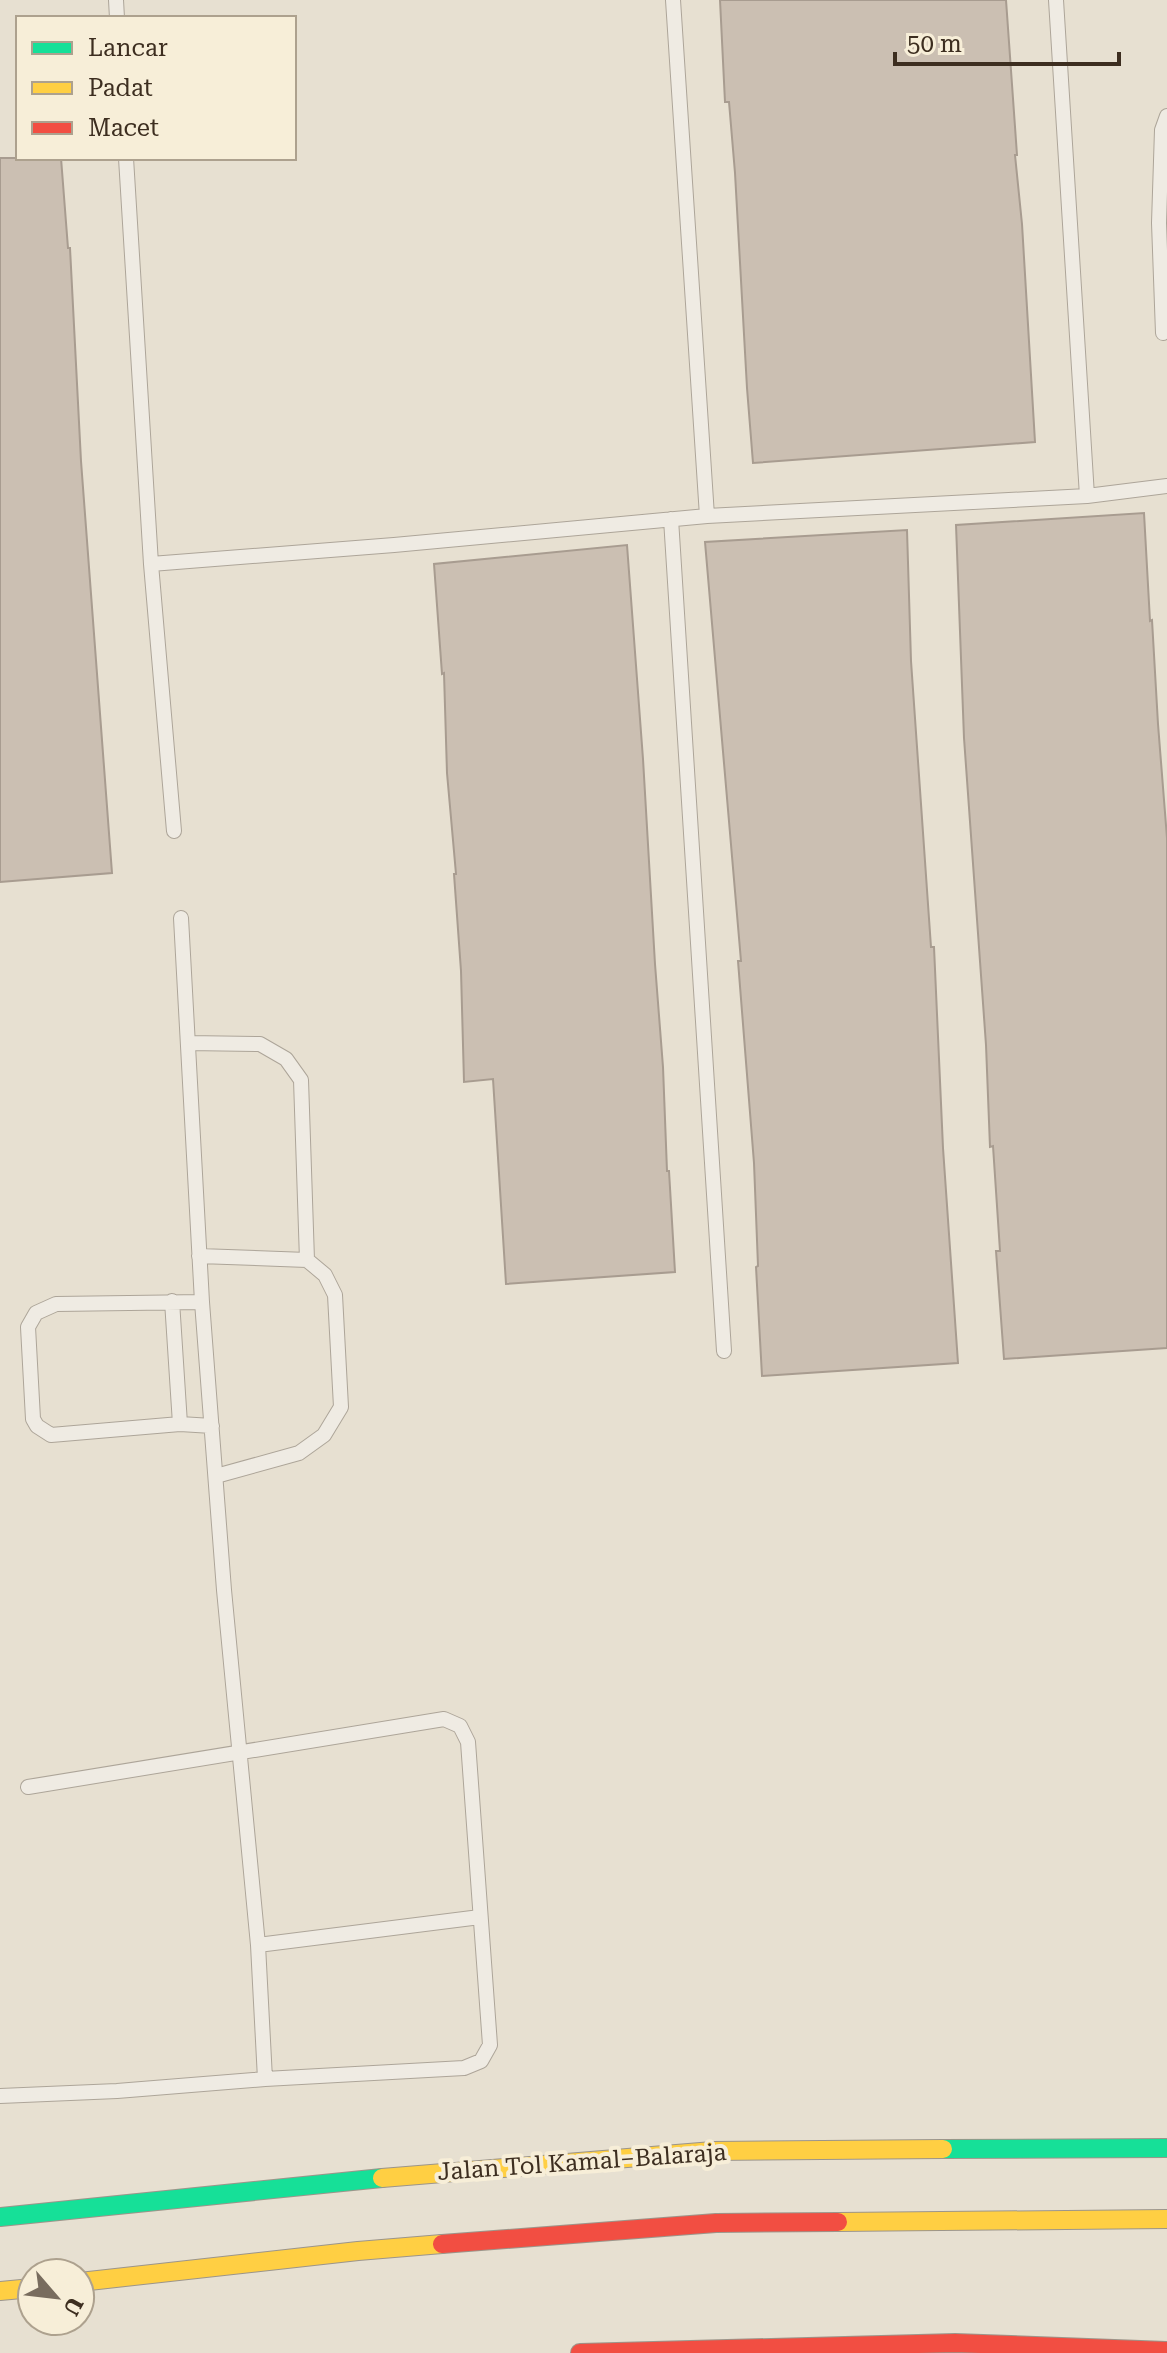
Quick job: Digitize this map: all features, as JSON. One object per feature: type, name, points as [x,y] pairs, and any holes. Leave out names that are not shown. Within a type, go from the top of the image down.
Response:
[{"type":"main road","name":"Jalan Tol Kamal–Balaraja","points":[[0,2217],[352,2180],[713,2151],[1167,2148]]},
{"type":"main road","points":[[96,2280],[358,2251],[716,2223],[1167,2219]]},
{"type":"main road","points":[[580,2353],[955,2343],[1167,2351]]},
{"type":"lane","points":[[673,0],[707,516]]},
{"type":"lane","points":[[1056,0],[1087,496]]},
{"type":"lane","points":[[1163,333],[1159,223],[1162,130],[1167,116]]},
{"type":"lane","points":[[126,160],[151,564],[174,831]]},
{"type":"lane","points":[[151,564],[707,516],[1087,496],[1167,486]]},
{"type":"lane","points":[[671,519],[724,1351]]},
{"type":"lane","points":[[181,918],[202,1302],[258,1945],[265,2079]]},
{"type":"lane","points":[[188,1043],[260,1044],[286,1059],[301,1080],[307,1260]]},
{"type":"lane","points":[[199,1256],[307,1260],[325,1275],[335,1295],[341,1407],[324,1435],[299,1453],[216,1476]]},
{"type":"lane","points":[[172,1301],[180,1424]]},
{"type":"lane","points":[[202,1302],[56,1304],[36,1313],[28,1327],[33,1419],[37,1426],[51,1435],[180,1424],[212,1426]]},
{"type":"lane","points":[[0,2096],[464,2068],[481,2061],[490,2045],[468,1742],[460,1726],[444,1719],[28,1787]]},
{"type":"lane","points":[[258,1945],[480,1917]]},
{"type":"building","points":[[720,0],[1006,0],[1035,442],[753,463],[735,173],[729,102],[725,102]]},
{"type":"building","points":[[0,158],[61,160],[70,248],[81,461],[112,873],[0,882]]},
{"type":"building","points":[[1144,513],[1167,838],[1167,1348],[1004,1359],[996,1251],[1000,1251],[993,1146],[990,1147],[986,1045],[964,738],[956,525]]},
{"type":"building","points":[[907,530],[911,661],[931,947],[934,947],[943,1148],[958,1363],[762,1376],[754,1163],[738,961],[741,961],[705,542]]},
{"type":"building","points":[[627,545],[675,1272],[506,1284],[493,1079],[464,1082],[456,874],[434,564]]},
{"type":"traffic: fast","points":[[943,2149],[1167,2148]]},
{"type":"traffic: fast","points":[[0,2217],[382,2178]]},
{"type":"traffic: slow","points":[[382,2178],[713,2151],[943,2149]]},
{"type":"traffic: slow","points":[[838,2222],[1167,2219]]},
{"type":"traffic: slow","points":[[96,2280],[442,2244]]},
{"type":"traffic: slow","points":[[0,2291],[16,2290]]},
{"type":"traffic: jam","points":[[442,2244],[716,2223],[838,2222]]},
{"type":"traffic: jam","points":[[580,2353],[955,2343],[1167,2351]]}]
